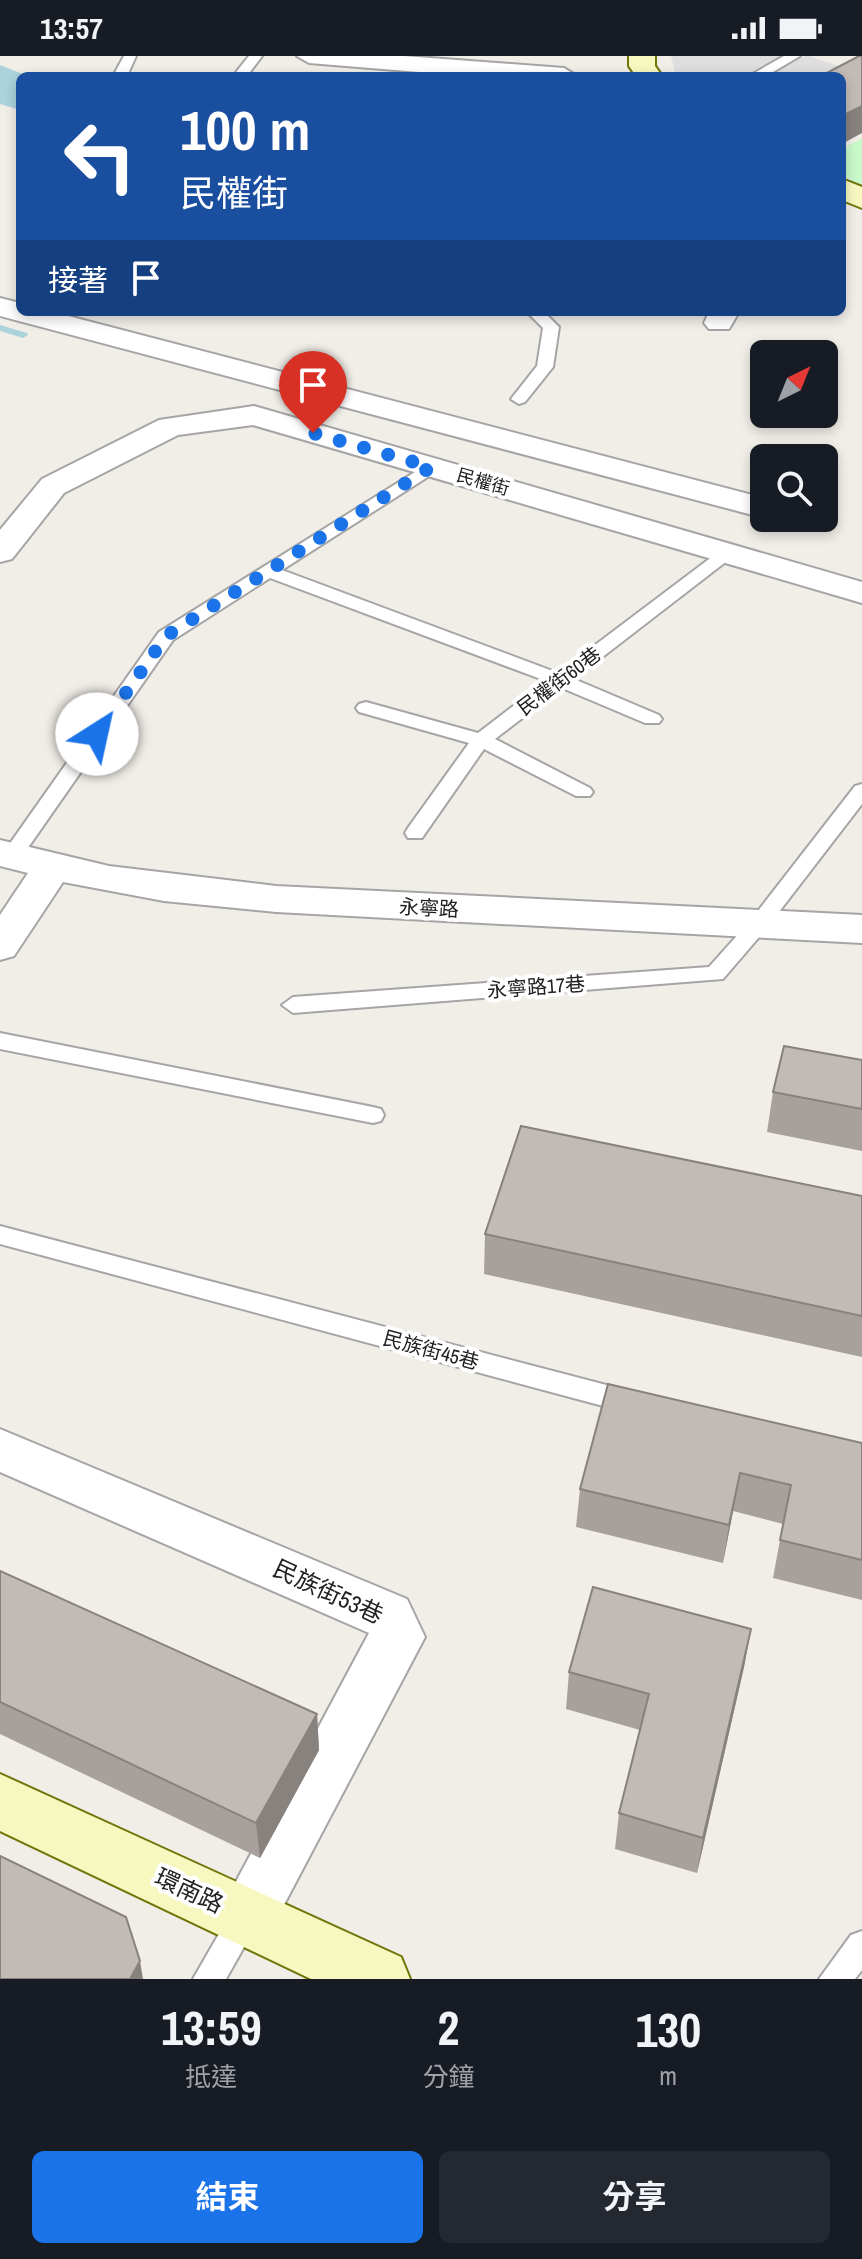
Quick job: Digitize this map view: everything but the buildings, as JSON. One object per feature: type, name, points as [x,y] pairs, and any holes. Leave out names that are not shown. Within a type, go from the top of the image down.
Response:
[{"type":"street","points":[[309,56],[411,70],[462,72]]},
{"type":"street","points":[[51,316],[750,504]]},
{"type":"street","name":"民權街","points":[[0,552],[53,486],[170,427],[254,415],[862,593]]},
{"type":"street","name":"永寧路","points":[[6,855],[52,868],[131,882],[304,902],[862,929]]},
{"type":"street","points":[[0,946],[52,868]]},
{"type":"street","name":"民族街53巷","points":[[0,1450],[388,1616],[398,1637],[246,1917]]},
{"type":"street","name":"環南路","points":[[0,1802],[379,1979]]},
{"type":"lane","points":[[243,72],[256,56]]},
{"type":"lane","points":[[764,72],[794,56]]},
{"type":"lane","points":[[519,399],[545,367],[551,327],[539,316]]},
{"type":"lane","points":[[6,855],[166,636],[431,467]]},
{"type":"lane","name":"民權街60巷","points":[[415,833],[481,740],[727,554]]},
{"type":"lane","points":[[269,571],[560,680],[652,719]]},
{"type":"lane","points":[[366,708],[481,740],[583,792]]},
{"type":"lane","name":"永寧路17巷","points":[[293,1005],[715,974],[758,925],[862,790]]},
{"type":"lane","points":[[0,1041],[373,1115]]},
{"type":"lane","name":"民族街45巷","points":[[0,1235],[662,1411]]},
{"type":"lane","points":[[209,1979],[246,1917]]},
{"type":"lane","points":[[835,1979],[862,1946]]},
{"type":"shaded area","points":[[671,56],[782,56],[752,72],[675,72]]},
{"type":"shaded area","points":[[809,56],[862,74],[846,72],[775,72]]},
{"type":"green space","points":[[862,138],[862,186],[846,177],[846,147]]},
{"type":"waterway","points":[[0,81],[16,91]]},
{"type":"waterway","points":[[0,328],[23,335]]},
{"type":"route","points":[[97,734],[166,636],[431,467],[313,433]]}]
